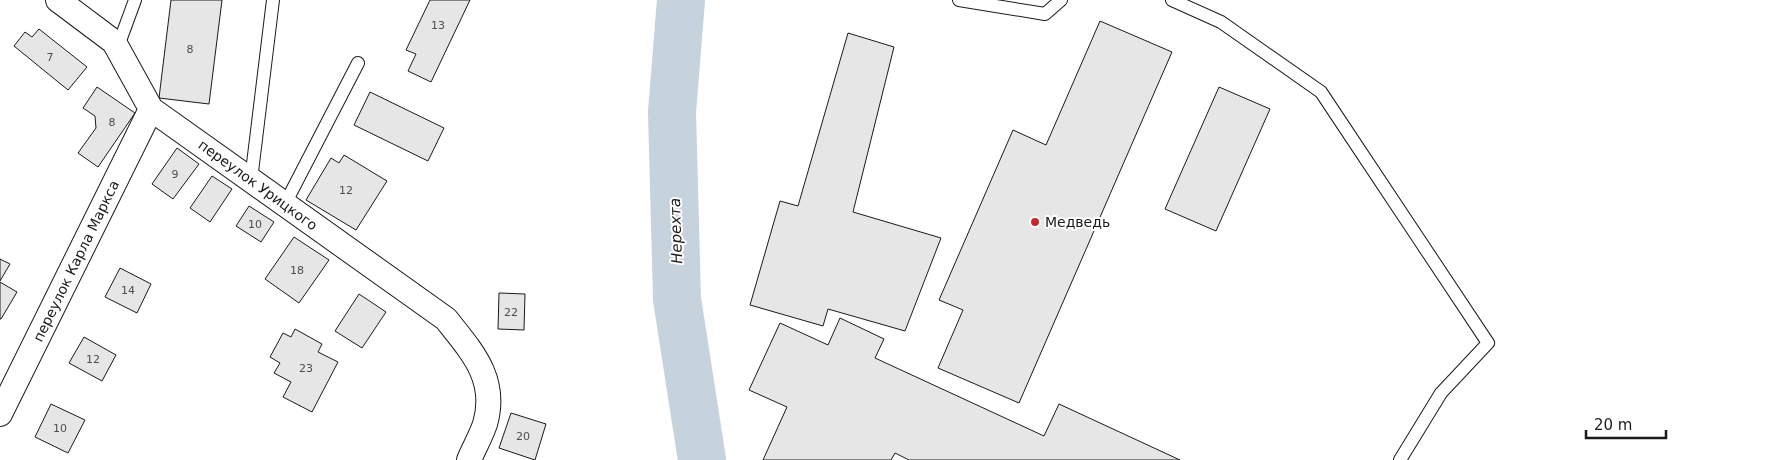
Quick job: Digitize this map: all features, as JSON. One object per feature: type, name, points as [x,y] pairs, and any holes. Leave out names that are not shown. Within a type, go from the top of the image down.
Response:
[{"type":"street","name":"переулок Урицкого","points":[[58,0],[114,42],[151,109],[446,319],[482,368],[488,397],[485,424],[469,460]]},
{"type":"street","name":"переулок Карла Маркса","points":[[0,414],[151,109]]},
{"type":"lane","points":[[117,49],[135,0]]},
{"type":"lane","points":[[250,180],[273,0]]},
{"type":"lane","points":[[959,0],[1045,14],[1061,0]]},
{"type":"lane","points":[[1172,0],[1221,22],[1321,92],[1488,343],[1441,393],[1400,460]]},
{"type":"lane","points":[[285,204],[358,63]]},
{"type":"building","points":[[171,0],[222,0],[209,104],[159,98]]},
{"type":"building","points":[[430,0],[470,0],[431,82],[408,71],[416,54],[406,50]]},
{"type":"building","name":"Медведь","points":[[1100,21],[1172,52],[1019,403],[938,368],[963,310],[939,300],[1013,130],[1046,145]]},
{"type":"building","points":[[39,29],[87,67],[68,90],[14,46],[25,32],[32,37]]},
{"type":"building","points":[[848,33],[894,47],[853,212],[941,238],[905,331],[828,309],[823,326],[750,305],[780,201],[798,206]]},
{"type":"building","points":[[97,87],[135,113],[98,167],[78,153],[96,128],[95,116],[83,108]]},
{"type":"building","points":[[1219,87],[1270,109],[1216,231],[1165,209]]},
{"type":"building","points":[[370,92],[444,128],[428,161],[354,125]]},
{"type":"building","points":[[177,148],[199,164],[173,199],[152,184]]},
{"type":"building","points":[[344,155],[387,181],[356,230],[306,200],[331,158],[339,163]]},
{"type":"building","points":[[212,176],[232,189],[210,222],[190,208]]},
{"type":"building","points":[[249,206],[274,222],[261,242],[236,226]]},
{"type":"building","points":[[294,237],[329,260],[299,303],[265,279]]},
{"type":"building","points":[[0,259],[10,264],[0,281]]},
{"type":"building","points":[[120,268],[151,284],[137,313],[105,297]]},
{"type":"building","points":[[0,282],[17,292],[1,319],[0,319]]},
{"type":"building","points":[[499,293],[525,294],[524,330],[498,329]]},
{"type":"building","points":[[359,294],[386,312],[362,348],[335,331]]},
{"type":"building","points":[[840,318],[884,339],[875,358],[1044,436],[1059,404],[1180,460],[909,460],[895,453],[891,460],[763,460],[787,407],[749,390],[780,323],[828,345]]},
{"type":"building","points":[[295,329],[322,344],[318,352],[338,362],[312,412],[283,397],[291,382],[274,373],[280,363],[270,357],[283,333],[291,337]]},
{"type":"building","points":[[84,337],[116,355],[102,381],[69,363]]},
{"type":"building","points":[[51,404],[85,420],[68,453],[35,437]]},
{"type":"building","points":[[511,413],[546,424],[535,460],[499,448]]},
{"type":"waterway","name":"Нерехта","points":[[681,0],[672,112],[677,299],[702,460]]},
{"type":"place","name":"Медведь","points":[[1035,222]]}]
